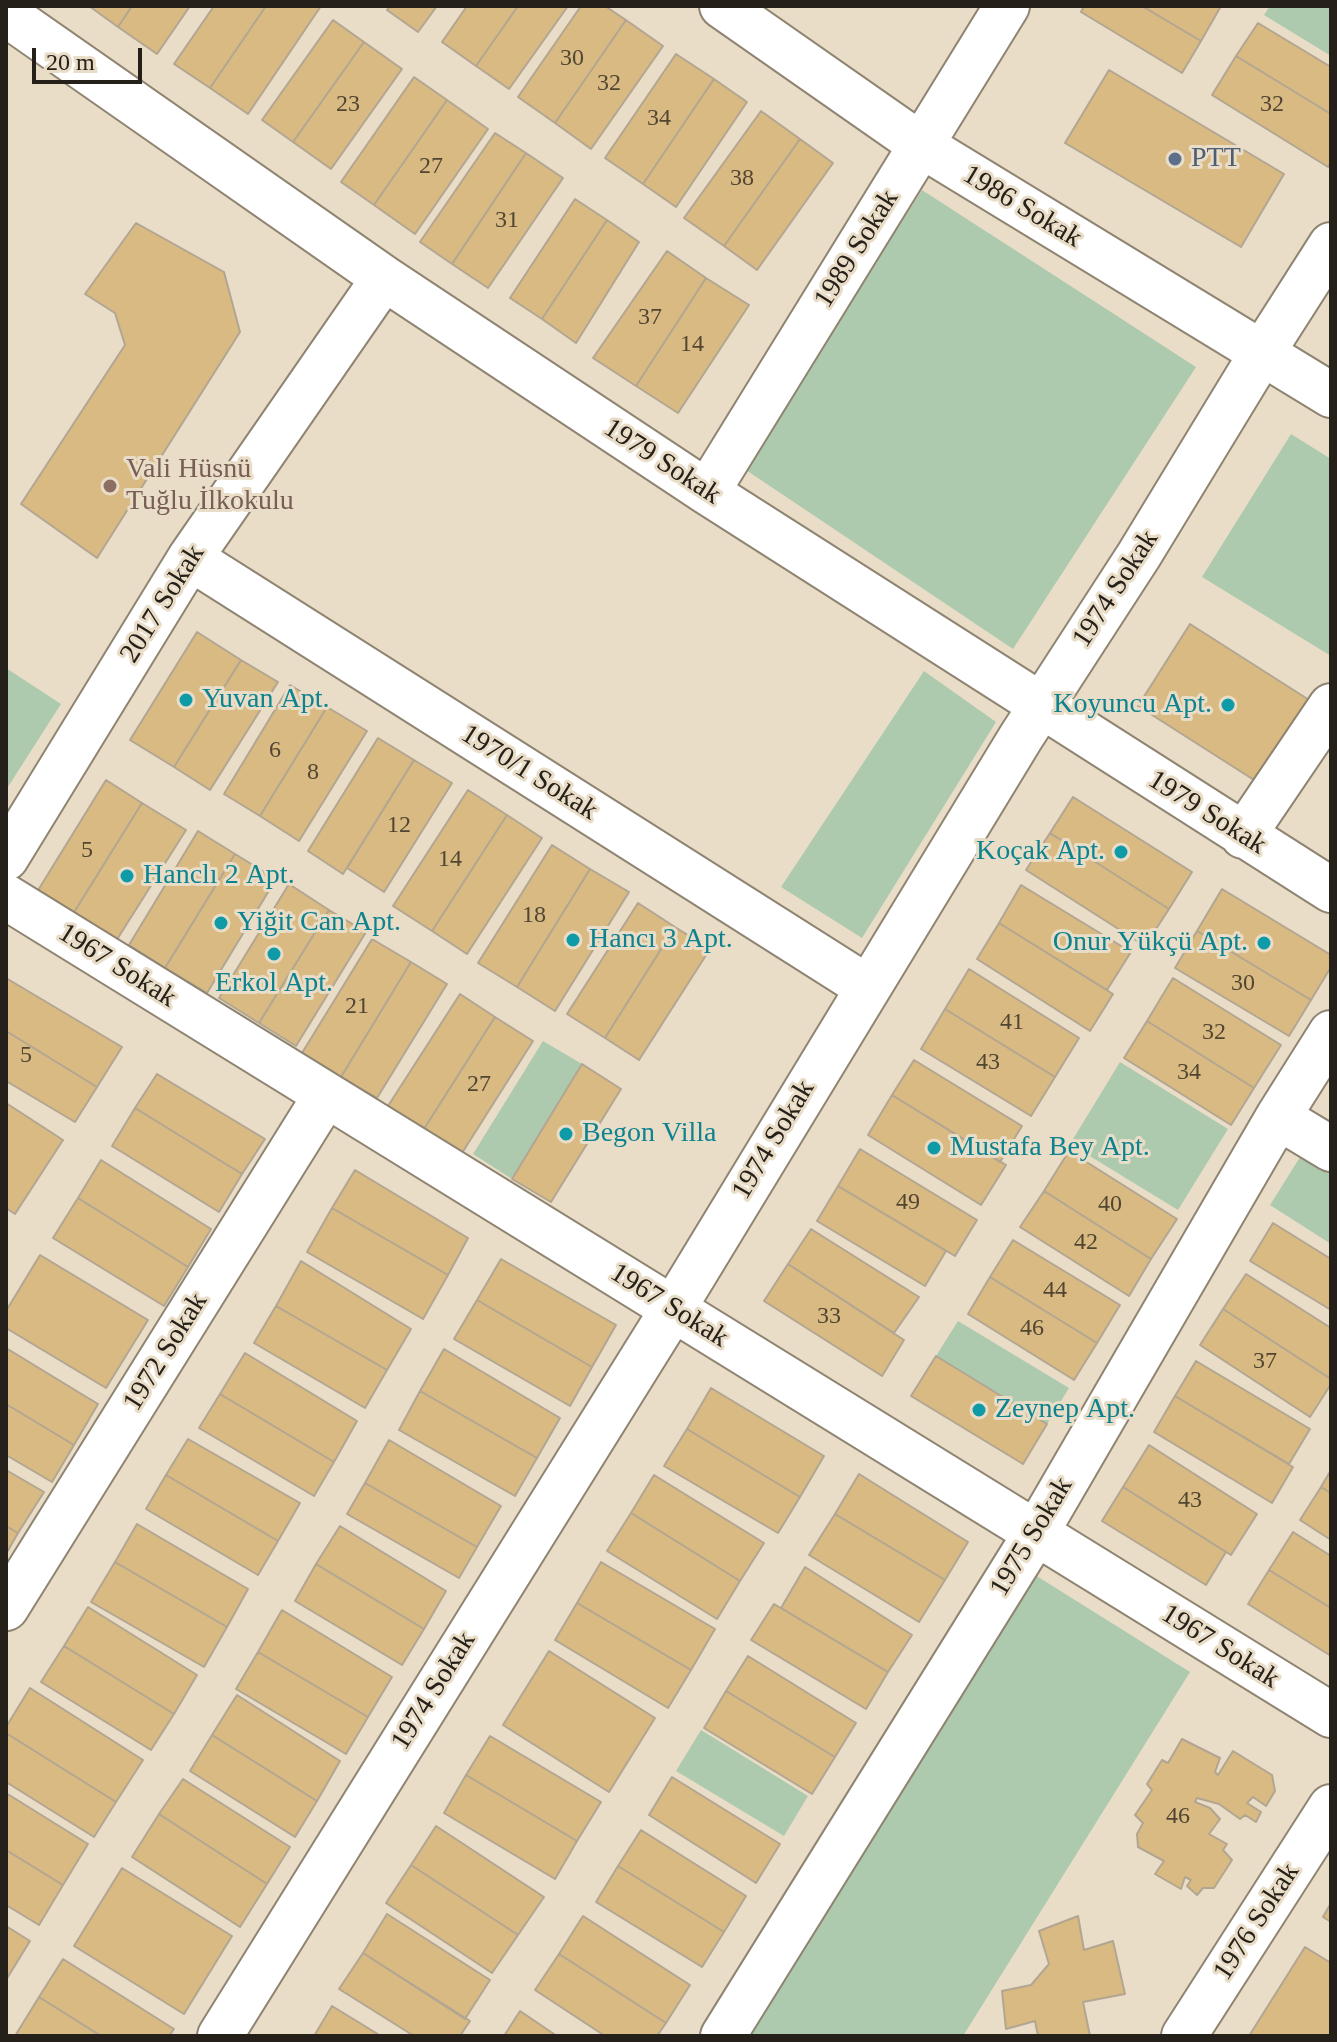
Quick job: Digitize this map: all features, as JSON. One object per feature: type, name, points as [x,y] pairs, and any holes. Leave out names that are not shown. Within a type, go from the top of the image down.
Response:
[{"type":"street","name":"1986 Sokak","points":[[722,6],[921,145],[1331,395]]},
{"type":"street","name":"1989 Sokak","points":[[707,492],[1007,6]]},
{"type":"street","name":"1979 Sokak","points":[[6,14],[384,278],[707,492],[1039,707],[1331,890]]},
{"type":"street","name":"1974 Sokak","points":[[220,2036],[673,1309],[1039,707],[1139,555],[1331,245]]},
{"type":"street","name":"2017 Sokak","points":[[6,858],[190,558],[384,278]]},
{"type":"street","name":"1970/1 Sokak","points":[[190,558],[867,987]]},
{"type":"street","points":[[1243,836],[1331,706]]},
{"type":"street","name":"1967 Sokak","points":[[6,897],[1331,1715]]},
{"type":"street","name":"1975 Sokak","points":[[723,2036],[1036,1533],[1278,1117],[1331,1033]]},
{"type":"street","name":"1972 Sokak","points":[[6,1608],[326,1095]]},
{"type":"street","points":[[1278,1117],[1331,1149]]},
{"type":"street","name":"1976 Sokak","points":[[1184,2036],[1331,1807]]},
{"type":"green space","points":[[1270,6],[1331,6],[1331,56],[1264,15]]},
{"type":"green space","points":[[922,190],[1196,367],[1013,649],[743,468]]},
{"type":"green space","points":[[1291,434],[1331,459],[1331,656],[1202,577]]},
{"type":"green space","points":[[6,668],[61,704],[6,790]]},
{"type":"green space","points":[[924,671],[996,722],[862,938],[781,887]]},
{"type":"green space","points":[[543,1041],[582,1064],[512,1179],[473,1154]]},
{"type":"green space","points":[[1120,1062],[1228,1129],[1178,1210],[1070,1144]]},
{"type":"green space","points":[[1307,1146],[1331,1162],[1331,1244],[1270,1205]]},
{"type":"green space","points":[[958,1321],[1069,1388],[1047,1424],[936,1356]]},
{"type":"green space","points":[[1035,1575],[1190,1672],[963,2036],[746,2036]]},
{"type":"green space","points":[[701,1730],[808,1796],[784,1836],[676,1771]]},
{"type":"building","points":[[89,6],[132,6],[118,27]]},
{"type":"building","points":[[132,6],[190,6],[157,54],[118,27]]},
{"type":"building","points":[[214,6],[266,6],[210,88],[174,64]]},
{"type":"building","points":[[266,6],[321,6],[248,114],[210,88]]},
{"type":"building","points":[[390,6],[437,6],[418,32],[387,10]]},
{"type":"building","points":[[467,6],[518,6],[476,66],[442,42]]},
{"type":"building","points":[[518,6],[568,6],[509,89],[476,66]]},
{"type":"building","points":[[581,6],[605,6],[626,20],[555,123],[518,97]]},
{"type":"building","points":[[1084,6],[1142,6],[1201,41],[1182,73],[1081,12]]},
{"type":"building","points":[[1142,6],[1221,6],[1201,41]]},
{"type":"building","points":[[333,20],[364,42],[293,142],[262,120]]},
{"type":"building","points":[[626,20],[663,46],[591,149],[555,123]]},
{"type":"building","points":[[1258,23],[1331,67],[1331,114],[1236,56]]},
{"type":"building","points":[[364,42],[402,69],[331,169],[293,142]]},
{"type":"building","points":[[676,54],[714,79],[643,184],[605,158]]},
{"type":"building","points":[[1236,56],[1331,114],[1331,162],[1328,167],[1212,95]]},
{"type":"building","name":"PTT","points":[[1109,70],[1284,174],[1241,247],[1065,143]]},
{"type":"building","points":[[414,77],[447,100],[374,205],[341,182]]},
{"type":"building","points":[[714,79],[747,102],[676,207],[643,184]]},
{"type":"building","points":[[447,100],[488,129],[415,234],[374,205]]},
{"type":"building","points":[[761,111],[800,139],[724,246],[684,218]]},
{"type":"building","points":[[495,133],[526,153],[452,264],[420,242]]},
{"type":"building","points":[[800,139],[833,163],[757,270],[724,246]]},
{"type":"building","points":[[526,153],[563,178],[488,288],[452,264]]},
{"type":"building","points":[[575,199],[607,220],[542,319],[510,298]]},
{"type":"building","points":[[607,220],[639,242],[576,343],[542,319]]},
{"type":"building","points":[[136,223],[224,272],[240,332],[97,558],[21,504],[125,345],[115,313],[85,294]]},
{"type":"building","points":[[667,251],[706,278],[636,386],[593,358]]},
{"type":"building","points":[[706,278],[749,305],[678,413],[636,386]]},
{"type":"building","name":"Koyuncu Apt.","points":[[1190,624],[1317,705],[1265,787],[1138,706]]},
{"type":"building","name":"Yuvan Apt.","points":[[197,632],[241,660],[174,767],[130,740]]},
{"type":"building","points":[[241,660],[278,682],[210,790],[174,767]]},
{"type":"building","points":[[290,685],[327,707],[260,816],[224,794]]},
{"type":"building","points":[[327,707],[367,731],[299,841],[260,816]]},
{"type":"building","points":[[378,738],[414,760],[343,874],[308,851]]},
{"type":"building","points":[[414,760],[452,783],[384,892],[347,868]]},
{"type":"building","points":[[106,780],[142,803],[68,922],[32,900]]},
{"type":"building","points":[[468,790],[507,815],[432,931],[393,906]]},
{"type":"building","name":"Koçak Apt.","points":[[1073,797],[1192,872],[1169,909],[1050,833]]},
{"type":"building","name":"Hanclı 2 Apt.","points":[[142,803],[186,830],[111,949],[68,922]]},
{"type":"building","points":[[507,815],[542,838],[467,954],[432,931]]},
{"type":"building","points":[[198,831],[235,854],[165,968],[129,945]]},
{"type":"building","points":[[1050,833],[1169,909],[1145,946],[1026,870]]},
{"type":"building","points":[[552,845],[590,869],[517,987],[478,963]]},
{"type":"building","name":"Yiğit Can Apt.","points":[[235,854],[276,879],[207,993],[165,968]]},
{"type":"building","name":"Hancı 3 Apt.","points":[[590,869],[629,892],[555,1011],[517,987]]},
{"type":"building","name":"Erkol Apt.","points":[[289,884],[329,910],[259,1023],[219,998]]},
{"type":"building","points":[[1021,885],[1131,952],[1107,990],[999,923]]},
{"type":"building","name":"Onur Yükçü Apt.","points":[[1222,889],[1331,955],[1331,967],[1311,1000],[1197,931]]},
{"type":"building","points":[[638,903],[675,927],[605,1038],[567,1014]]},
{"type":"building","points":[[329,910],[366,932],[296,1046],[259,1023]]},
{"type":"building","points":[[999,923],[1113,994],[1090,1031],[977,959]]},
{"type":"building","points":[[675,927],[710,949],[639,1060],[605,1038]]},
{"type":"building","points":[[1197,931],[1311,1000],[1289,1036],[1175,968]]},
{"type":"building","points":[[372,939],[411,962],[341,1077],[302,1053]]},
{"type":"building","points":[[411,962],[447,984],[377,1098],[341,1077]]},
{"type":"building","points":[[969,969],[1079,1038],[1055,1077],[945,1009]]},
{"type":"building","points":[[6,978],[122,1047],[97,1087],[6,1031]]},
{"type":"building","points":[[1173,978],[1281,1045],[1254,1088],[1147,1021]]},
{"type":"building","points":[[460,994],[495,1017],[424,1129],[388,1106]]},
{"type":"building","points":[[945,1009],[1055,1077],[1031,1116],[921,1049]]},
{"type":"building","points":[[495,1017],[533,1041],[462,1153],[424,1129]]},
{"type":"building","points":[[1147,1021],[1254,1088],[1231,1125],[1124,1058]]},
{"type":"building","points":[[6,1031],[97,1087],[75,1122],[6,1081]]},
{"type":"building","points":[[914,1060],[1022,1126],[1000,1162],[892,1095]]},
{"type":"building","name":"Begon Villa","points":[[582,1064],[621,1089],[551,1202],[512,1179]]},
{"type":"building","points":[[157,1074],[265,1139],[242,1174],[135,1108]]},
{"type":"building","name":"Mustafa Bey Apt.","points":[[892,1095],[1006,1165],[981,1205],[868,1135]]},
{"type":"building","points":[[6,1103],[63,1140],[15,1214],[6,1208]]},
{"type":"building","points":[[135,1108],[242,1174],[219,1212],[112,1146]]},
{"type":"building","points":[[860,1149],[977,1220],[955,1256],[838,1186]]},
{"type":"building","points":[[1069,1151],[1177,1219],[1151,1259],[1044,1191]]},
{"type":"building","points":[[101,1160],[211,1229],[188,1267],[78,1198]]},
{"type":"building","points":[[355,1170],[468,1238],[448,1275],[332,1208]]},
{"type":"building","points":[[838,1186],[946,1251],[925,1286],[817,1221]]},
{"type":"building","points":[[1044,1191],[1151,1259],[1129,1296],[1020,1227]]},
{"type":"building","points":[[78,1198],[188,1267],[164,1306],[53,1238]]},
{"type":"building","points":[[332,1208],[448,1275],[423,1319],[307,1252]]},
{"type":"building","points":[[1273,1223],[1331,1259],[1331,1310],[1250,1261]]},
{"type":"building","points":[[811,1229],[919,1297],[894,1333],[788,1264]]},
{"type":"building","points":[[1013,1240],[1120,1305],[1097,1343],[990,1277]]},
{"type":"building","points":[[40,1255],[148,1320],[106,1388],[6,1328],[6,1311]]},
{"type":"building","points":[[501,1259],[616,1325],[592,1367],[477,1300]]},
{"type":"building","points":[[301,1261],[411,1329],[387,1370],[276,1306]]},
{"type":"building","points":[[788,1264],[904,1340],[882,1376],[764,1301]]},
{"type":"building","points":[[1246,1274],[1331,1328],[1331,1379],[1223,1309]]},
{"type":"building","points":[[990,1277],[1097,1343],[1074,1380],[968,1314]]},
{"type":"building","points":[[477,1300],[592,1367],[570,1406],[454,1339]]},
{"type":"building","points":[[276,1306],[387,1370],[365,1408],[254,1343]]},
{"type":"building","points":[[1223,1309],[1331,1379],[1331,1384],[1310,1417],[1200,1345]]},
{"type":"building","points":[[6,1348],[98,1404],[74,1445],[6,1404]]},
{"type":"building","points":[[444,1349],[560,1418],[537,1458],[420,1391]]},
{"type":"building","points":[[245,1353],[357,1421],[334,1462],[220,1394]]},
{"type":"building","name":"Zeynep Apt.","points":[[936,1356],[1047,1424],[1023,1464],[911,1396]]},
{"type":"building","points":[[1196,1361],[1310,1429],[1289,1464],[1175,1396]]},
{"type":"building","points":[[711,1388],[824,1456],[800,1497],[687,1429]]},
{"type":"building","points":[[420,1391],[537,1458],[515,1496],[399,1430]]},
{"type":"building","points":[[220,1394],[334,1462],[314,1496],[199,1428]]},
{"type":"building","points":[[1175,1396],[1293,1467],[1272,1503],[1154,1432]]},
{"type":"building","points":[[6,1404],[74,1445],[52,1482],[6,1455]]},
{"type":"building","points":[[687,1429],[800,1497],[778,1533],[664,1466]]},
{"type":"building","points":[[188,1439],[300,1503],[278,1541],[166,1475]]},
{"type":"building","points":[[389,1440],[501,1506],[477,1547],[365,1483]]},
{"type":"building","points":[[1149,1445],[1257,1514],[1231,1555],[1123,1487]]},
{"type":"building","points":[[6,1470],[44,1492],[18,1533],[6,1526]]},
{"type":"building","points":[[1331,1470],[1331,1493],[1321,1487]]},
{"type":"building","points":[[859,1474],[968,1542],[945,1580],[835,1514]]},
{"type":"building","points":[[166,1475],[278,1541],[258,1575],[146,1509]]},
{"type":"building","points":[[654,1475],[764,1543],[740,1581],[631,1513]]},
{"type":"building","points":[[365,1483],[477,1547],[459,1578],[347,1514]]},
{"type":"building","points":[[1123,1487],[1226,1552],[1206,1585],[1102,1521]]},
{"type":"building","points":[[1321,1487],[1331,1493],[1331,1540],[1300,1520]]},
{"type":"building","points":[[631,1513],[740,1581],[717,1619],[607,1551]]},
{"type":"building","points":[[835,1514],[945,1580],[919,1622],[809,1555]]},
{"type":"building","points":[[137,1524],[248,1589],[227,1627],[115,1562]]},
{"type":"building","points":[[6,1526],[18,1533],[6,1554]]},
{"type":"building","points":[[340,1526],[446,1591],[424,1629],[316,1564]]},
{"type":"building","points":[[1293,1532],[1331,1556],[1331,1608],[1269,1570]]},
{"type":"building","points":[[115,1562],[227,1627],[204,1667],[91,1602]]},
{"type":"building","points":[[601,1562],[715,1629],[691,1670],[577,1603]]},
{"type":"building","points":[[316,1564],[424,1629],[402,1665],[295,1601]]},
{"type":"building","points":[[805,1567],[912,1635],[888,1672],[781,1608]]},
{"type":"building","points":[[1269,1570],[1331,1608],[1331,1656],[1248,1604]]},
{"type":"building","points":[[577,1603],[691,1670],[668,1708],[555,1640]]},
{"type":"building","points":[[774,1604],[888,1672],[866,1709],[751,1640]]},
{"type":"building","points":[[88,1607],[197,1675],[174,1714],[64,1646]]},
{"type":"building","points":[[282,1610],[392,1677],[368,1717],[258,1652]]},
{"type":"building","points":[[64,1646],[174,1714],[151,1750],[41,1682]]},
{"type":"building","points":[[549,1651],[655,1718],[609,1792],[503,1725]]},
{"type":"building","points":[[258,1652],[368,1717],[346,1754],[236,1689]]},
{"type":"building","points":[[748,1656],[856,1723],[835,1757],[726,1691]]},
{"type":"building","points":[[30,1688],[143,1760],[116,1802],[6,1733],[6,1727]]},
{"type":"building","points":[[726,1691],[835,1757],[812,1794],[704,1728]]},
{"type":"building","points":[[237,1695],[340,1761],[317,1801],[212,1735]]},
{"type":"building","points":[[6,1733],[116,1802],[94,1837],[6,1782]]},
{"type":"building","points":[[212,1735],[317,1801],[295,1837],[190,1771]]},
{"type":"building","points":[[490,1736],[601,1802],[577,1841],[466,1775]]},
{"type":"building","points":[[1182,1739],[1220,1758],[1215,1772],[1218,1775],[1233,1751],[1272,1775],[1275,1791],[1266,1806],[1253,1797],[1247,1803],[1261,1812],[1256,1822],[1245,1815],[1240,1819],[1219,1804],[1197,1798],[1195,1802],[1210,1808],[1220,1819],[1209,1834],[1227,1844],[1223,1850],[1232,1860],[1214,1888],[1203,1888],[1197,1895],[1187,1886],[1191,1880],[1185,1877],[1181,1889],[1155,1874],[1164,1861],[1138,1847],[1137,1834],[1143,1823],[1135,1815],[1152,1790],[1147,1784],[1162,1760],[1168,1763]]},
{"type":"building","points":[[466,1775],[577,1841],[555,1879],[444,1813]]},
{"type":"building","points":[[672,1777],[780,1844],[756,1883],[649,1815]]},
{"type":"building","points":[[183,1779],[290,1847],[267,1884],[159,1814]]},
{"type":"building","points":[[6,1793],[88,1844],[63,1885],[6,1850]]},
{"type":"building","points":[[159,1814],[267,1884],[240,1927],[132,1857]]},
{"type":"building","points":[[436,1826],[544,1897],[518,1935],[411,1865]]},
{"type":"building","points":[[641,1830],[746,1896],[724,1932],[618,1866]]},
{"type":"building","points":[[6,1850],[63,1885],[39,1925],[6,1905]]},
{"type":"building","points":[[411,1865],[518,1935],[492,1973],[386,1903]]},
{"type":"building","points":[[618,1866],[724,1932],[702,1967],[596,1902]]},
{"type":"building","points":[[122,1868],[232,1936],[184,2014],[74,1946]]},
{"type":"building","points":[[1331,1903],[1331,1922],[1323,1917]]},
{"type":"building","points":[[387,1914],[490,1980],[465,2019],[363,1953]]},
{"type":"building","points":[[583,1916],[690,1985],[666,2023],[559,1954]]},
{"type":"building","points":[[1078,1916],[1084,1950],[1113,1941],[1125,1994],[1083,2002],[1090,2036],[1038,2036],[1035,2021],[1006,2029],[1002,1991],[1031,1985],[1049,1964],[1039,1931]]},
{"type":"building","points":[[6,1926],[30,1941],[6,1980]]},
{"type":"building","points":[[1305,1947],[1331,1963],[1331,2036],[1249,2036]]},
{"type":"building","points":[[363,1953],[470,2021],[460,2036],[414,2036],[339,1989]]},
{"type":"building","points":[[559,1954],[666,2023],[657,2036],[605,2036],[535,1990]]},
{"type":"building","points":[[63,1959],[174,2029],[169,2036],[101,2036],[39,1997]]},
{"type":"building","points":[[39,1997],[101,2036],[15,2036]]},
{"type":"building","points":[[332,2006],[381,2036],[314,2036]]},
{"type":"building","points":[[520,2011],[557,2036],[504,2036]]},
{"type":"place","name":"PTT","points":[[1175,159]]},
{"type":"place","name":"Vali Hüsnü Tuğlu İlkokulu","points":[[110,486]]},
{"type":"place","name":"Yuvan Apt.","points":[[186,700]]},
{"type":"place","name":"Koyuncu Apt.","points":[[1228,705]]},
{"type":"place","name":"Koçak Apt.","points":[[1121,852]]},
{"type":"place","name":"Hanclı 2 Apt.","points":[[127,876]]},
{"type":"place","name":"Yiğit Can Apt.","points":[[221,923]]},
{"type":"place","name":"Hancı 3 Apt.","points":[[573,940]]},
{"type":"place","name":"Onur Yükçü Apt.","points":[[1264,943]]},
{"type":"place","name":"Erkol Apt.","points":[[274,954]]},
{"type":"place","name":"Begon Villa","points":[[566,1134]]},
{"type":"place","name":"Mustafa Bey Apt.","points":[[934,1148]]},
{"type":"place","name":"Zeynep Apt.","points":[[979,1410]]}]
